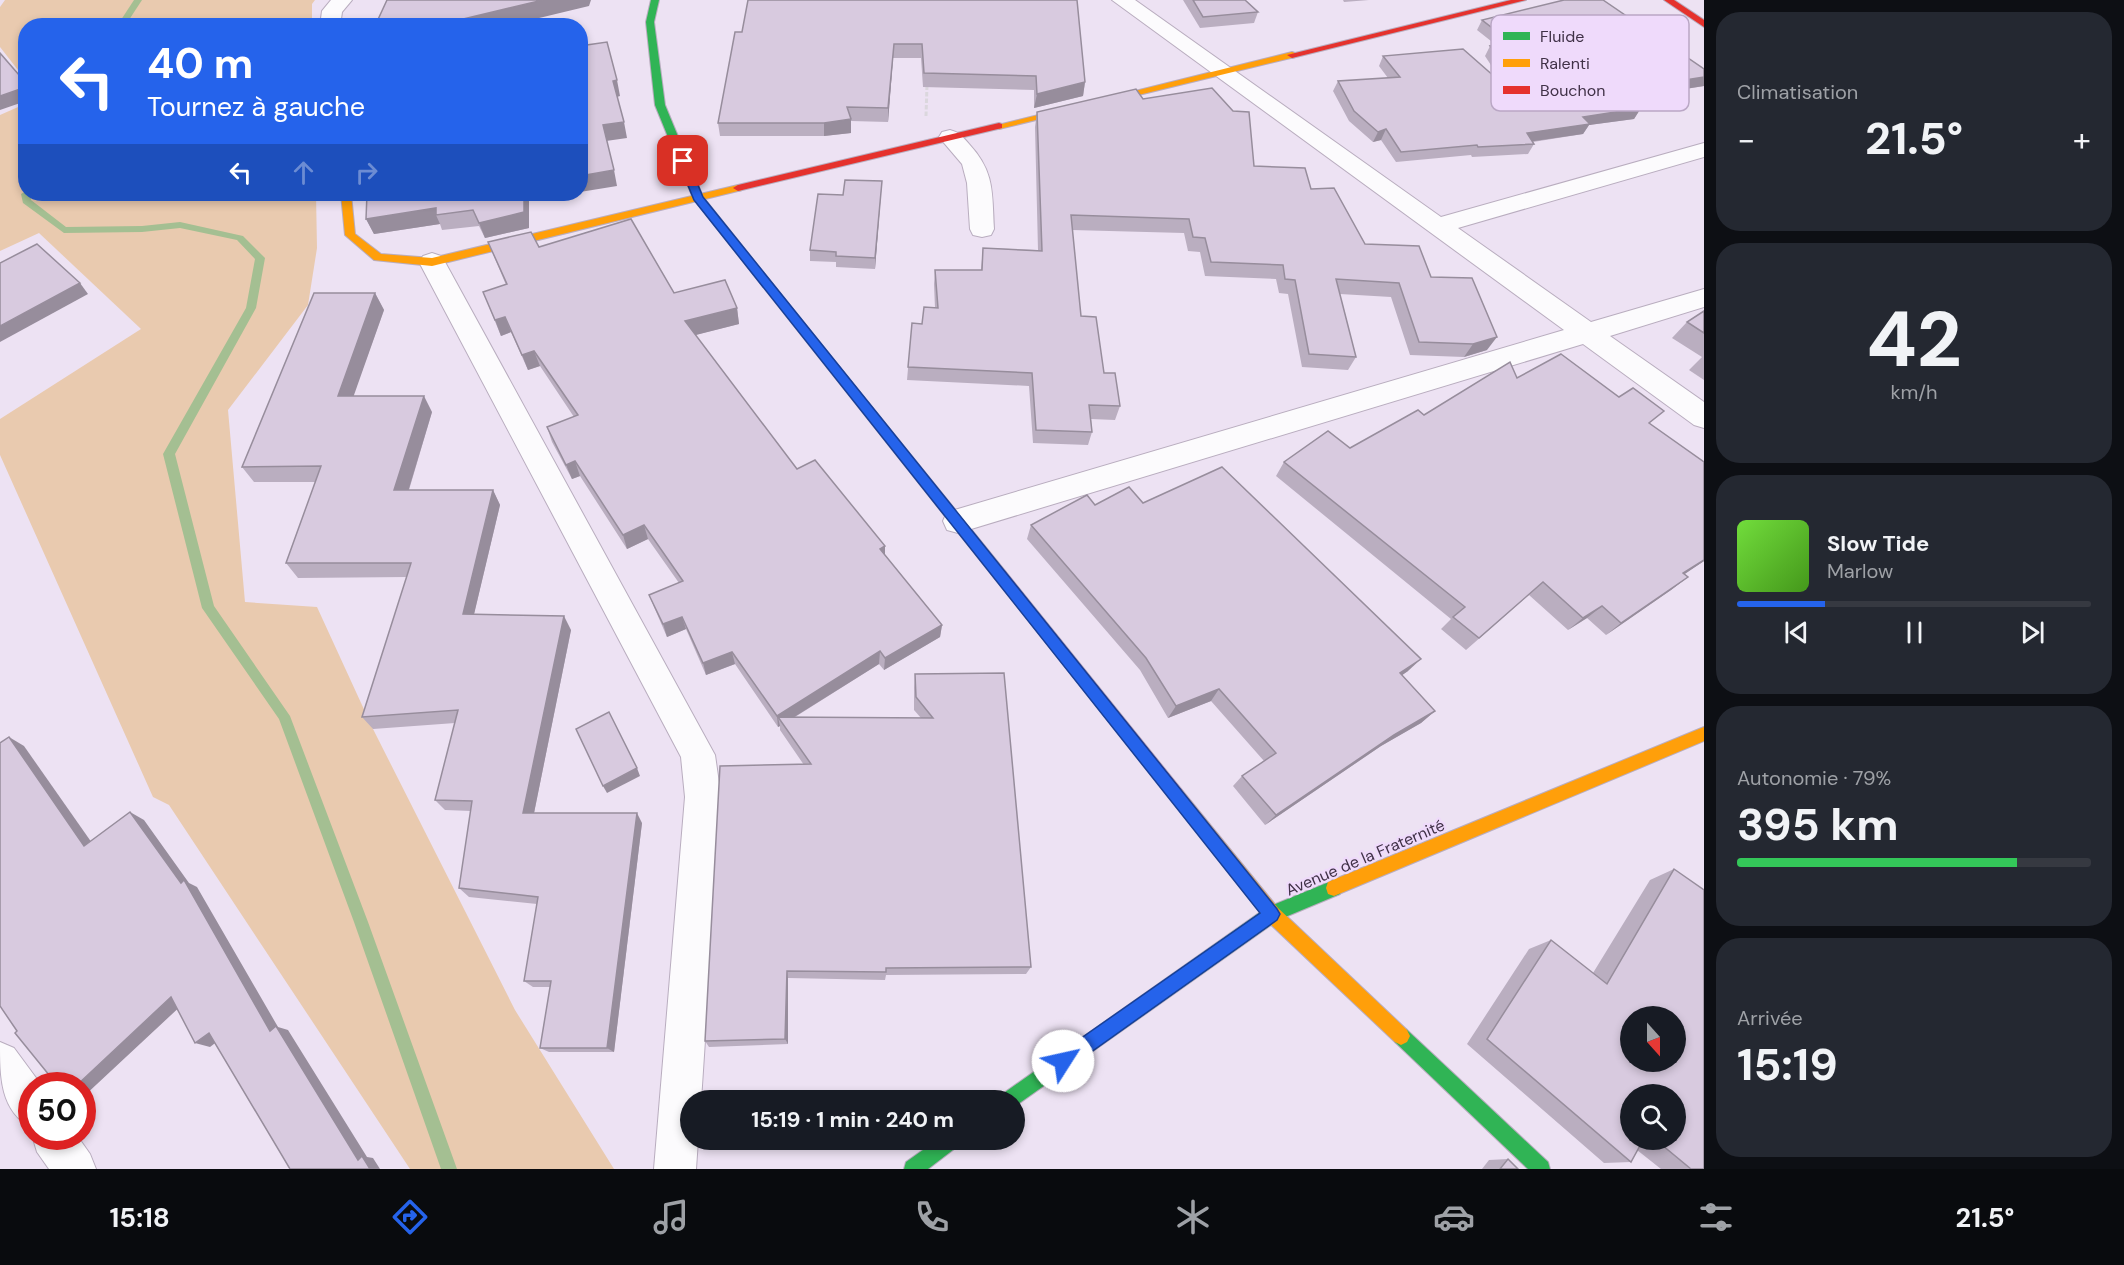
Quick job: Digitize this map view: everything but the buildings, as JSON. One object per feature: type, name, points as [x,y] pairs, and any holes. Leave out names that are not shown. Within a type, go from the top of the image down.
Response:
[{"type":"street","points":[[331,18],[332,11],[342,0]]},
{"type":"street","points":[[655,0],[650,22],[660,105],[698,198],[1272,914],[1541,1169]]},
{"type":"street","points":[[1122,0],[1704,417]]},
{"type":"street","points":[[347,201],[350,235],[378,257],[432,262],[1522,0]]},
{"type":"street","points":[[1668,0],[1704,24]]},
{"type":"street","points":[[950,137],[973,162],[979,183],[982,229]]},
{"type":"street","points":[[1437,226],[1704,150]]},
{"type":"street","points":[[432,262],[698,755],[703,797],[675,1169]]},
{"type":"street","points":[[958,521],[1704,298]]},
{"type":"street","name":"Avenue de la Fraternité","points":[[1023,1090],[1272,914],[1703,736]]},
{"type":"street","points":[[0,1062],[18,1087]]},
{"type":"street","points":[[61,1150],[75,1169]]},
{"type":"street","points":[[913,1169],[939,1150]]},
{"type":"path","points":[[925,143],[927,84]]},
{"type":"shaded area","points":[[5,0],[315,0],[312,4],[312,18],[18,18],[18,70],[0,47],[0,7]]},
{"type":"shaded area","points":[[18,107],[18,201],[316,201],[317,248],[308,305],[228,410],[245,602],[317,607],[373,729],[515,1010],[614,1169],[410,1169],[169,805],[153,797],[0,455],[0,419],[141,329],[39,233],[0,251],[0,115]]},
{"type":"waterway","points":[[126,18],[138,0]]},
{"type":"waterway","points":[[26,201],[64,230],[142,229],[180,225],[240,238],[260,258],[251,308],[169,454],[208,608],[284,716],[361,922],[449,1169]]},
{"type":"traffic: fast","points":[[655,0],[650,22],[660,105],[698,198],[833,367]]},
{"type":"traffic: fast","points":[[1023,1090],[1272,914],[1334,888]]},
{"type":"traffic: fast","points":[[1401,1036],[1541,1169]]},
{"type":"traffic: fast","points":[[913,1169],[939,1150]]},
{"type":"traffic: slow","points":[[999,126],[1292,55]]},
{"type":"traffic: slow","points":[[347,201],[350,235],[378,257],[432,262],[738,188]]},
{"type":"traffic: slow","points":[[833,367],[1000,575]]},
{"type":"traffic: slow","points":[[1334,888],[1704,734]]},
{"type":"traffic: slow","points":[[1176,794],[1272,914],[1401,1036]]},
{"type":"traffic: jam","points":[[1292,55],[1522,0]]},
{"type":"traffic: jam","points":[[1668,0],[1704,24]]},
{"type":"traffic: jam","points":[[738,188],[999,126]]},
{"type":"traffic: jam","points":[[1000,575],[1176,794]]},
{"type":"route","points":[[683,161],[698,198],[1272,914],[1063,1061]]}]
